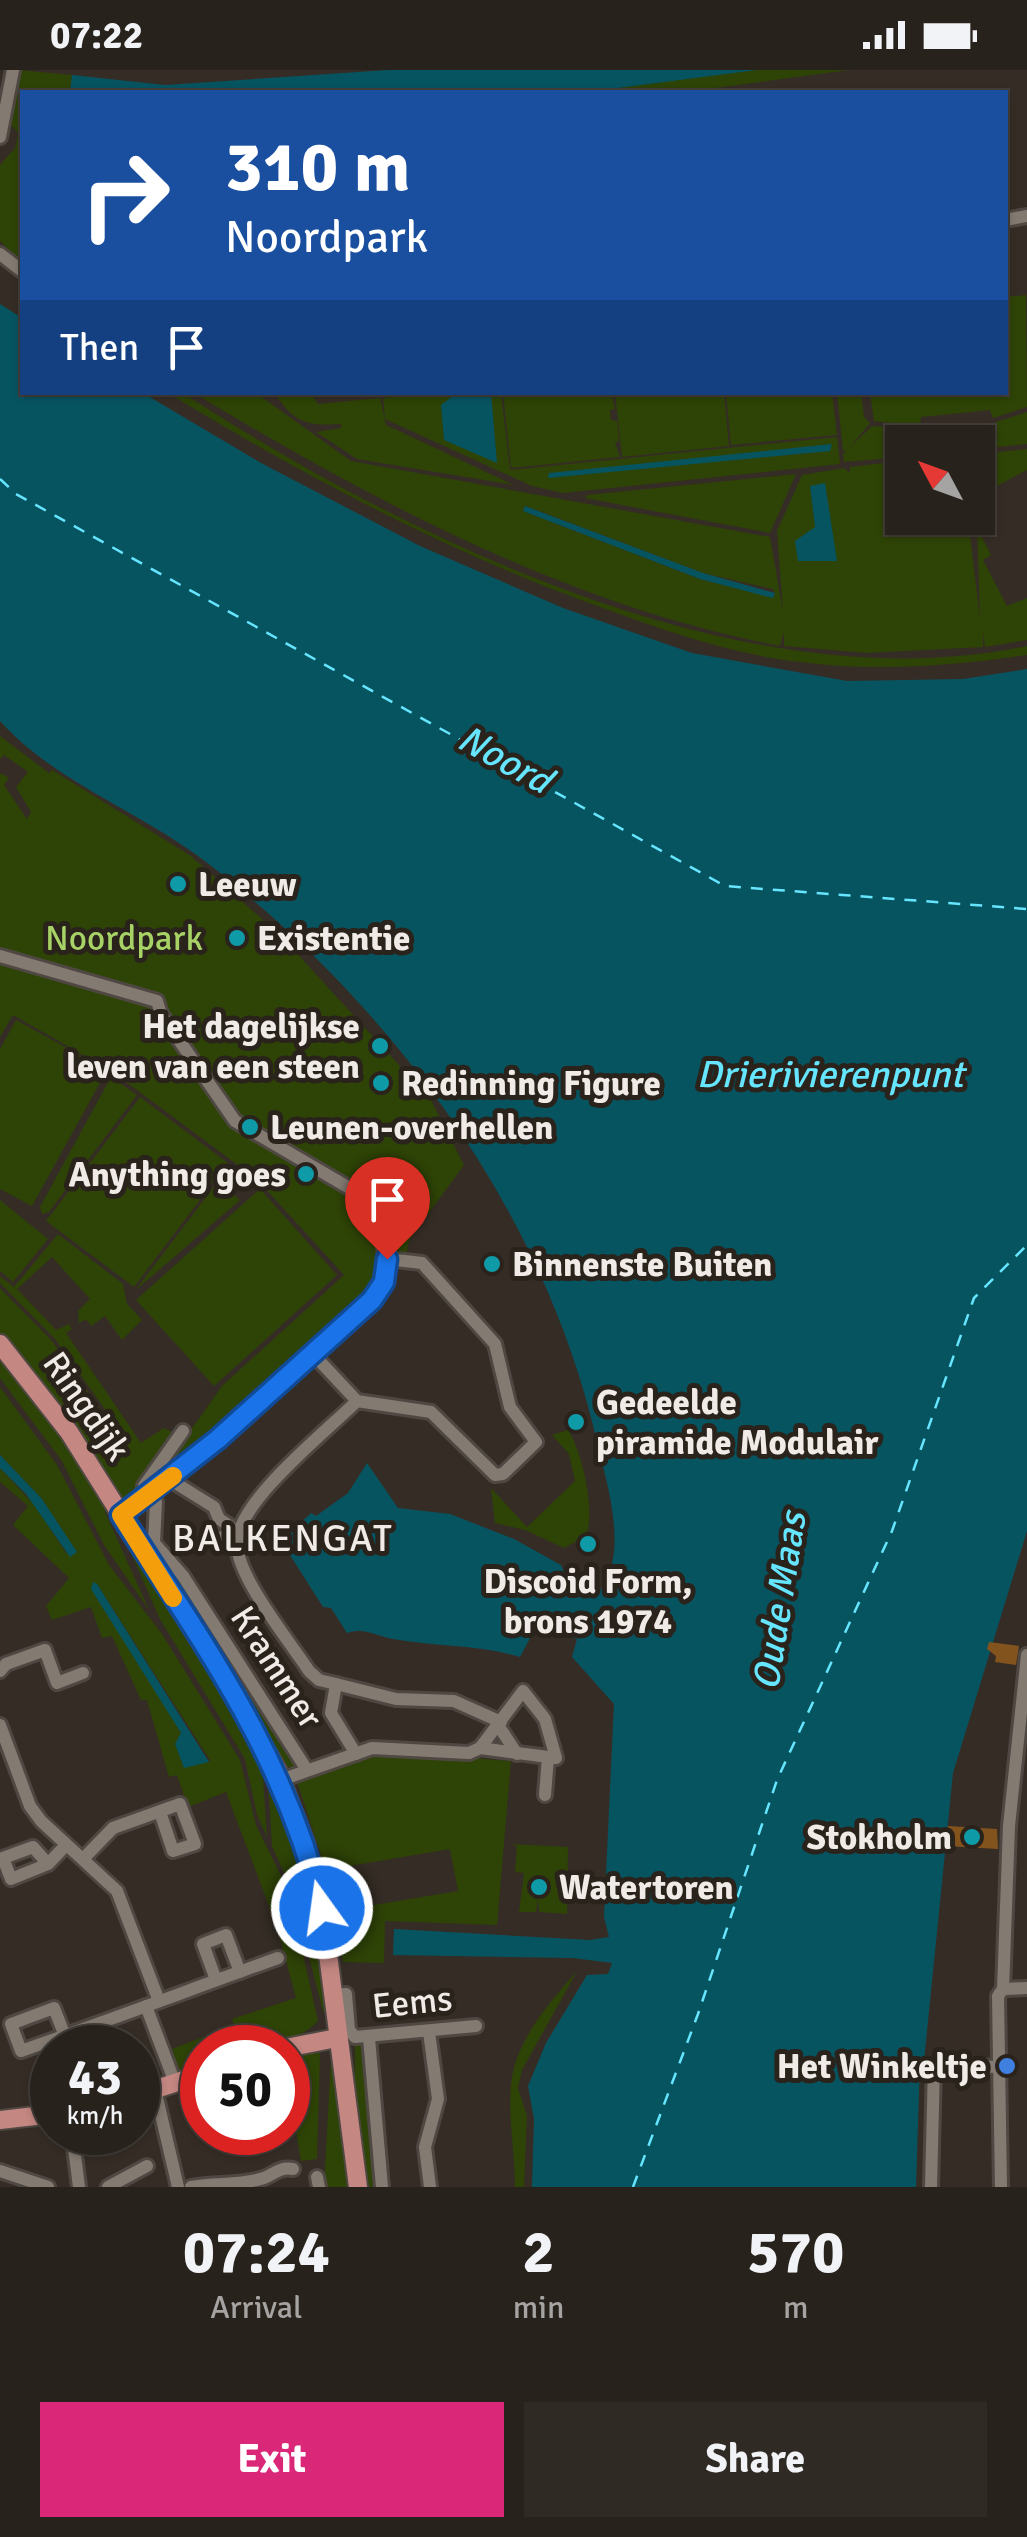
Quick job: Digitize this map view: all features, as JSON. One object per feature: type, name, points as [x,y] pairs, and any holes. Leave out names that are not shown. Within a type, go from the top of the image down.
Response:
[{"type":"main road","name":"Ringdijk","points":[[0,1344],[41,1391],[121,1515],[251,1722],[281,1780],[314,1878],[334,1995],[353,2038],[358,2187]]},
{"type":"main road","points":[[310,2044],[353,2038]]},
{"type":"main road","points":[[160,2088],[180,2081]]},
{"type":"main road","points":[[0,2120],[30,2117]]},
{"type":"street","points":[[0,137],[13,70]]},
{"type":"street","points":[[0,254],[20,269]]},
{"type":"street","points":[[0,956],[157,1001],[161,1014],[235,1121],[375,1203],[387,1259],[379,1291],[314,1354],[169,1479],[121,1515]]},
{"type":"street","points":[[314,1354],[357,1401],[432,1412],[495,1475],[502,1474],[536,1442],[510,1407],[495,1344],[422,1263],[387,1259]]},
{"type":"street","points":[[357,1401],[250,1506],[237,1545],[244,1568],[309,1671],[319,1680],[396,1699],[454,1701],[501,1726],[517,1754]]},
{"type":"street","points":[[149,1494],[145,1484],[184,1430]]},
{"type":"street","points":[[169,1479],[214,1507],[219,1520],[230,1526],[229,1534],[214,1540]]},
{"type":"street","name":"Krammer","points":[[149,1494],[156,1502],[154,1543],[183,1576],[307,1770]]},
{"type":"street","points":[[0,1670],[44,1650],[57,1683],[83,1673]]},
{"type":"street","points":[[1000,2187],[998,1996],[1003,1989],[1008,1826],[1027,1656]]},
{"type":"street","points":[[336,1684],[330,1713],[356,1754]]},
{"type":"street","points":[[281,1780],[384,1747],[469,1754],[501,1726],[523,1691],[545,1719],[556,1758],[480,1748]]},
{"type":"street","points":[[0,1725],[30,1806],[66,1846],[117,1892],[175,2083]]},
{"type":"street","points":[[545,1795],[548,1757]]},
{"type":"street","points":[[83,1859],[113,1828],[160,1812]]},
{"type":"street","points":[[48,1864],[66,1846]]},
{"type":"street","points":[[216,1980],[202,1944],[226,1934],[240,1972]]},
{"type":"street","points":[[95,2025],[278,1958]]},
{"type":"street","points":[[1003,1989],[1027,1988]]},
{"type":"street","name":"Eems","points":[[353,2038],[476,2026]]},
{"type":"street","points":[[428,2032],[438,2098],[425,2147],[430,2187]]},
{"type":"street","points":[[353,2038],[382,2187]]},
{"type":"street","points":[[931,2187],[934,2065],[999,2067]]},
{"type":"street","points":[[160,2134],[178,2187]]},
{"type":"street","points":[[75,2155],[78,2187]]},
{"type":"street","points":[[108,2187],[147,2166]]},
{"type":"street","points":[[192,2187],[214,2182],[229,2184],[266,2177],[280,2168],[294,2169]]},
{"type":"street","points":[[0,2172],[48,2187]]},
{"type":"green space","points":[[18,70],[72,75],[70,90],[20,90],[20,261],[0,241],[0,165],[15,148],[18,133],[8,121]]},
{"type":"green space","points":[[750,70],[849,70],[700,90],[602,90]]},
{"type":"green space","points":[[1026,295],[1027,407],[993,418],[990,410],[921,417],[920,425],[911,425],[874,421],[870,395],[1008,395],[1008,297]]},
{"type":"green space","points":[[171,395],[186,395],[372,504],[477,554],[587,598],[698,631],[810,652],[920,658],[1027,646],[1027,655],[942,665],[857,667],[749,654],[627,617],[490,563],[380,512]]},
{"type":"green space","points":[[203,395],[259,395],[351,461],[770,537],[783,612],[777,531],[802,475],[844,468],[850,473],[850,467],[885,463],[885,535],[970,535],[980,619],[977,535],[981,535],[991,555],[983,560],[1007,606],[1027,598],[1027,640],[985,647],[983,632],[983,647],[867,653],[784,646],[784,632],[780,646],[704,629],[555,579],[410,514],[202,398]],"holes":[[[526,506],[703,573],[773,589],[773,597],[700,579],[523,511]]]},
{"type":"green space","points":[[276,395],[312,395],[318,404],[380,398],[386,425],[514,485],[357,459],[316,432],[341,428],[341,424],[302,421]]},
{"type":"green space","points":[[501,395],[510,470],[837,437],[840,464],[563,493],[532,486],[385,419],[383,398]]},
{"type":"green space","points":[[503,395],[612,395],[615,409],[610,410],[611,420],[617,421],[619,441],[615,442],[620,457],[511,468]]},
{"type":"green space","points":[[615,395],[724,395],[729,446],[622,457]]},
{"type":"green space","points":[[726,395],[832,395],[837,435],[731,445]]},
{"type":"green space","points":[[837,395],[861,395],[864,417],[870,423],[843,451]]},
{"type":"green space","points":[[1027,412],[1027,444],[995,447],[996,422]]},
{"type":"green space","points":[[872,426],[885,427],[885,458],[844,462],[843,454]]},
{"type":"green space","points":[[1027,449],[1027,470],[995,487],[995,452]]},
{"type":"green space","points":[[796,474],[770,533],[585,498],[587,495]]},
{"type":"green space","name":"Noordpark","points":[[0,736],[49,773],[52,770],[191,856],[281,936],[431,1100],[464,1165],[409,1240],[406,1256],[397,1256],[368,1299],[156,1479],[222,1386],[344,1275],[262,1185],[111,1071],[13,1015],[0,1037],[0,773],[9,778],[4,785],[27,819],[31,812],[16,787],[28,772],[4,755],[0,759]]},
{"type":"green space","points":[[16,1020],[107,1070],[32,1206],[0,1189],[0,1049]]},
{"type":"green space","points":[[111,1077],[137,1095],[49,1212],[42,1214],[40,1207]]},
{"type":"green space","points":[[140,1097],[228,1163],[134,1287],[46,1221]]},
{"type":"green space","points":[[219,1180],[240,1200],[137,1289],[137,1288]]},
{"type":"green space","points":[[260,1189],[337,1275],[214,1386],[136,1300]]},
{"type":"green space","points":[[0,1200],[48,1239],[13,1282],[0,1271]]},
{"type":"green space","points":[[58,1234],[123,1284],[127,1304],[142,1320],[122,1340],[105,1316],[91,1326],[86,1319],[79,1323],[78,1311],[90,1299],[52,1257],[17,1289],[56,1330],[69,1324],[72,1329],[66,1333],[141,1443],[164,1428],[176,1434],[129,1498],[117,1500],[0,1334],[0,1288],[52,1341],[118,1434],[121,1432],[55,1339],[0,1283],[0,1276],[14,1287]]},
{"type":"green space","points":[[0,1352],[32,1391],[108,1506],[105,1512],[149,1610],[104,1545],[62,1461],[0,1378]]},
{"type":"green space","points":[[0,1387],[57,1465],[109,1565],[162,1634],[240,1760],[256,1825],[289,1892],[318,2021],[310,2028],[234,2025],[232,2019],[296,1998],[277,1927],[226,1792],[188,1807],[177,1775],[169,1777],[147,1700],[141,1700],[112,1636],[102,1638],[91,1607],[52,1620],[46,1606],[69,1578],[13,1525],[28,1506],[0,1482],[0,1468],[37,1508],[66,1553],[76,1551],[42,1499],[0,1455]],"holes":[[[97,1584],[209,1762],[175,1745],[181,1733]]]},
{"type":"green space","points":[[568,1430],[586,1482],[586,1536],[564,1548],[525,1530],[495,1523],[491,1488],[527,1527],[575,1481],[569,1454],[552,1435]]},
{"type":"green space","points":[[119,1526],[199,1648],[271,1770],[263,1778],[267,1837],[257,1815],[245,1759],[160,1619]]},
{"type":"green space","points":[[140,1533],[184,1583],[300,1768],[280,1766]]},
{"type":"green space","points":[[377,1751],[511,1761],[497,1925],[385,1921],[384,1963],[343,1962],[330,1884],[342,1879],[350,1909],[458,1891],[450,1849],[326,1870],[296,1779]]},
{"type":"green space","points":[[273,1775],[308,1892],[327,2013],[323,2011],[292,1891],[272,1846],[268,1779]]},
{"type":"green space","points":[[511,1844],[568,1847],[567,1914],[539,1912],[538,1898],[536,1912],[519,1912],[524,1873],[515,1872],[517,1846]]},
{"type":"green space","points":[[577,1971],[522,2070],[518,2088],[527,2116],[524,2187],[515,2187],[510,2110],[514,2069],[535,2024]]},
{"type":"green space","points":[[355,2042],[363,2046],[377,2187],[366,2187],[355,2115]]},
{"type":"green space","points":[[180,2046],[180,2070],[179,2070],[172,2049]]},
{"type":"green space","points":[[320,2053],[317,2159],[301,2161],[300,2155],[310,2155],[310,2054]]},
{"type":"green space","points":[[333,2060],[351,2187],[324,2187]]},
{"type":"water","points":[[388,70],[757,70],[602,90],[70,90],[72,75],[165,85]]},
{"type":"water","points":[[0,304],[20,317],[20,395],[146,395],[261,463],[420,546],[563,608],[692,653],[847,681],[963,679],[1027,669],[1027,1531],[953,1773],[924,2061],[920,2061],[916,2187],[532,2187],[534,2119],[528,2086],[546,2043],[587,1975],[608,1974],[612,1963],[573,1958],[393,1955],[394,1929],[590,1940],[609,1937],[604,1917],[614,1704],[572,1657],[577,1639],[537,1625],[520,1657],[393,1639],[365,1631],[347,1633],[331,1608],[323,1607],[281,1541],[311,1513],[316,1516],[348,1493],[367,1463],[398,1508],[450,1514],[514,1539],[561,1565],[569,1584],[579,1592],[595,1596],[606,1581],[612,1562],[614,1521],[573,1357],[540,1274],[499,1195],[451,1119],[397,1047],[338,980],[274,918],[206,862],[47,762],[0,721]]},
{"type":"water","points":[[454,395],[491,395],[497,463],[444,440],[441,405]]},
{"type":"water","points":[[832,444],[830,451],[548,478],[549,473]]},
{"type":"water","points":[[825,483],[837,561],[798,561],[795,541],[815,527],[810,486]]},
{"type":"water","points":[[525,506],[703,573],[775,593],[773,598],[700,579],[523,511]]},
{"type":"water","points":[[0,1455],[42,1499],[77,1552],[70,1557],[26,1494],[0,1468]]},
{"type":"water","points":[[93,1582],[209,1762],[184,1768],[175,1744],[181,1733],[91,1589]]},
{"type":"building","points":[[989,1642],[1019,1646],[1016,1665],[995,1662],[996,1656],[987,1649]]},
{"type":"building","name":"Stokholm","points":[[948,1826],[997,1829],[998,1849],[946,1846]]},
{"type":"ferry route","points":[[0,479],[16,494],[725,886],[1027,909]]},
{"type":"ferry route","points":[[633,2187],[698,2014],[777,1780],[892,1531],[974,1298],[1027,1245]]},
{"type":"slow traffic","points":[[173,1476],[121,1515],[173,1598]]},
{"type":"place","name":"Leeuw","points":[[178,884]]},
{"type":"place","name":"Existentie","points":[[237,938]]},
{"type":"place","name":"Het dagelijkse leven van een steen","points":[[380,1046]]},
{"type":"place","name":"Redinning Figure","points":[[381,1083]]},
{"type":"place","name":"Leunen-overhellen","points":[[250,1127]]},
{"type":"place","name":"Anything goes","points":[[306,1174]]},
{"type":"place","name":"Binnenste Buiten","points":[[492,1264]]},
{"type":"place","name":"Gedeelde piramide Modulair","points":[[576,1422]]},
{"type":"place","name":"Discoid Form, brons 1974","points":[[588,1544]]},
{"type":"place","name":"Stokholm","points":[[972,1837]]},
{"type":"place","name":"Watertoren","points":[[539,1887]]},
{"type":"place","name":"Het Winkeltje","points":[[1007,2066]]},
{"type":"district","name":"BALKENGAT","points":[[283,1538]]},
{"type":"route","points":[[322,1908],[294,1812],[261,1738],[121,1515],[218,1439],[372,1300],[384,1282],[387,1259]]},
{"type":"water label","name":"Noord","points":[[505,759]]},
{"type":"water label","name":"Drierivierenpunt","points":[[830,1074]]},
{"type":"water label","name":"Oude Maas","points":[[779,1601]]}]
